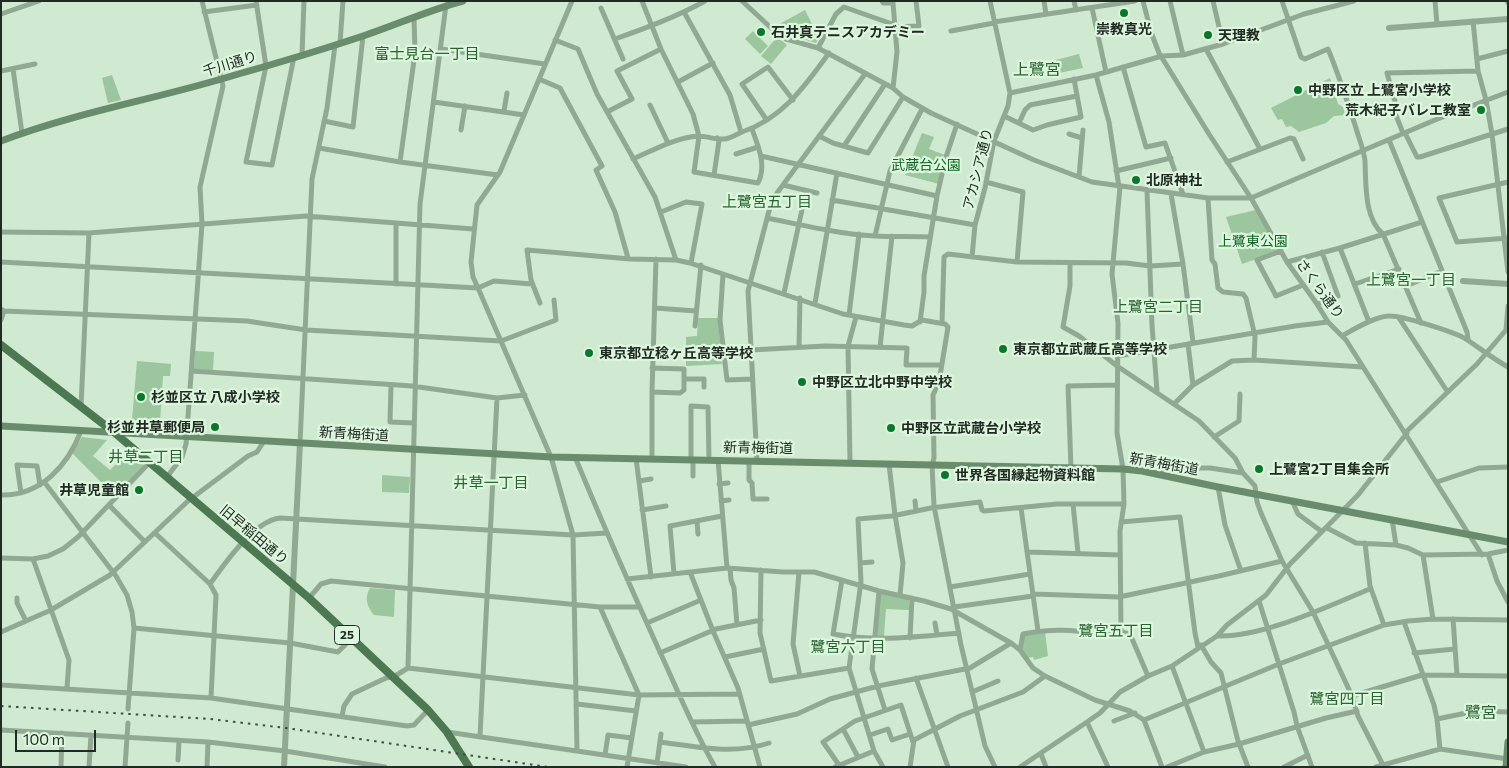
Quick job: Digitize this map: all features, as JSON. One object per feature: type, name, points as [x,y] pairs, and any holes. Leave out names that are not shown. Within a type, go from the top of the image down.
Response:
[{"type":"main road","name":"千川通り","points":[[1,141],[82,114],[266,66],[414,18],[437,5],[463,1]]},
{"type":"main road","name":"旧早稲田通り","points":[[1,345],[115,433],[309,598],[428,710],[447,732],[469,767]]},
{"type":"main road","name":"新青梅街道","points":[[1,426],[551,457],[1123,469],[1142,471],[1508,542]]},
{"type":"main road","points":[[1507,762],[1508,742]]},
{"type":"street","points":[[1,14],[39,1]]},
{"type":"street","points":[[168,477],[184,453],[187,437],[202,224],[200,187],[224,86],[202,1]]},
{"type":"street","points":[[302,55],[304,1]]},
{"type":"street","points":[[284,767],[312,179],[338,44],[343,1]]},
{"type":"street","points":[[572,1],[498,175],[477,205],[470,262],[473,277],[551,457],[573,535],[577,751]]},
{"type":"street","points":[[642,1],[661,49],[693,114],[699,136],[694,172],[758,183],[760,180],[761,156],[752,129]]},
{"type":"street","points":[[615,38],[651,26],[705,1]]},
{"type":"street","points":[[742,1],[768,26],[786,39],[829,53],[893,88],[903,97],[922,108],[1034,160],[1092,182],[1172,194],[1208,198],[1251,198],[1404,133],[1508,92]]},
{"type":"street","points":[[882,1],[883,4],[893,3],[896,52],[893,88]]},
{"type":"street","points":[[818,48],[836,14],[844,7],[895,26],[919,26],[916,1]]},
{"type":"street","name":"アカシア通り","points":[[972,257],[975,225],[994,141],[1004,116],[1010,93],[990,1]]},
{"type":"street","points":[[1044,1],[1046,14]]},
{"type":"street","points":[[1074,1],[1076,10]]},
{"type":"street","points":[[951,31],[994,22],[1092,8],[1106,3],[1136,1]]},
{"type":"street","name":"さくら通り","points":[[1142,1],[1159,53],[1251,198],[1287,262],[1328,322],[1346,340],[1470,534],[1485,554],[1508,602]]},
{"type":"street","points":[[1170,1],[1183,55]]},
{"type":"street","points":[[1213,1],[1223,44]]},
{"type":"street","points":[[1282,1],[1301,57],[1303,59],[1328,49],[1340,77],[1362,151],[1370,211],[1406,286],[1421,323]]},
{"type":"street","points":[[1010,93],[1096,75],[1162,56],[1183,55],[1206,49],[1288,20],[1354,1]]},
{"type":"street","points":[[1435,1],[1437,24]]},
{"type":"street","points":[[204,12],[256,3],[266,66],[246,162],[272,166],[294,57]]},
{"type":"street","points":[[408,668],[419,224],[446,5]]},
{"type":"street","points":[[601,8],[623,59]]},
{"type":"street","points":[[1092,8],[1106,72]]},
{"type":"street","points":[[684,12],[730,95],[741,132]]},
{"type":"street","points":[[400,162],[415,52],[414,18]]},
{"type":"street","points":[[1389,28],[1508,19]]},
{"type":"street","points":[[1473,21],[1478,71],[1486,100],[1492,134],[1506,238],[1508,272]]},
{"type":"street","points":[[324,121],[353,128],[363,36]]},
{"type":"street","points":[[555,40],[578,49],[597,94],[651,191],[676,260]]},
{"type":"street","points":[[441,49],[545,64]]},
{"type":"street","points":[[607,112],[632,99],[618,71],[661,49]]},
{"type":"street","points":[[1206,49],[1260,148]]},
{"type":"street","points":[[1477,59],[1508,51]]},
{"type":"street","points":[[633,159],[668,143],[699,136],[726,139],[752,129],[779,112],[793,100],[829,53]]},
{"type":"street","points":[[678,82],[713,63]]},
{"type":"street","points":[[1,71],[35,64]]},
{"type":"street","points":[[766,119],[742,84],[768,67],[793,100]]},
{"type":"street","points":[[1122,68],[1146,147],[1165,143],[1183,194]]},
{"type":"street","points":[[13,69],[22,133]]},
{"type":"street","points":[[1478,71],[1387,73],[1396,105],[1392,108],[1404,133],[1417,157],[1420,158],[1508,129]]},
{"type":"street","points":[[764,501],[753,499],[751,482],[749,480],[753,461],[753,379],[748,299],[749,284],[772,202],[865,74]]},
{"type":"street","points":[[1096,75],[1109,122],[1119,187],[1112,264],[1118,323],[1117,433],[1123,469],[1124,504],[1121,522],[1119,597],[1121,632]]},
{"type":"street","points":[[539,79],[560,88],[602,166],[596,170],[615,212],[628,258]]},
{"type":"street","points":[[1004,116],[1033,130],[1047,124],[1081,117],[1074,80]]},
{"type":"street","points":[[844,146],[885,84]]},
{"type":"street","points":[[504,111],[507,93]]},
{"type":"street","points":[[1019,123],[1025,110],[1033,104],[1077,96]]},
{"type":"street","points":[[819,136],[868,153],[903,97]]},
{"type":"street","points":[[434,102],[524,115]]},
{"type":"street","points":[[650,105],[668,143]]},
{"type":"street","points":[[461,130],[465,106]]},
{"type":"street","points":[[875,236],[890,171],[922,108]]},
{"type":"street","points":[[920,322],[924,276],[937,196],[946,157],[957,124]]},
{"type":"street","points":[[1079,177],[1083,130]]},
{"type":"street","points":[[1069,134],[1082,138]]},
{"type":"street","points":[[714,175],[719,141],[717,138]]},
{"type":"street","points":[[1227,162],[1290,138],[1294,139],[1303,159]]},
{"type":"street","points":[[1389,140],[1468,332],[1468,339]]},
{"type":"street","points":[[736,154],[758,147]]},
{"type":"street","points":[[319,148],[400,162],[498,175]]},
{"type":"street","points":[[761,156],[937,196]]},
{"type":"street","points":[[1116,171],[1170,158]]},
{"type":"street","points":[[815,303],[837,173]]},
{"type":"street","points":[[986,182],[1024,192],[1017,262]]},
{"type":"street","points":[[1506,238],[1457,242],[1439,198],[1508,182]]},
{"type":"street","points":[[783,185],[817,193]]},
{"type":"street","points":[[784,293],[806,191]]},
{"type":"street","points":[[1147,191],[1157,391]]},
{"type":"street","points":[[1172,194],[1183,264],[1193,385]]},
{"type":"street","points":[[1208,198],[1212,260],[1215,264],[1218,288],[1223,292],[1243,294],[1246,298],[1254,333],[1254,360]]},
{"type":"street","points":[[832,200],[975,225]]},
{"type":"street","points":[[660,212],[686,202],[702,204],[691,263]]},
{"type":"street","points":[[1,232],[89,233],[311,216],[474,229]]},
{"type":"street","points":[[767,218],[827,230],[875,236],[930,237]]},
{"type":"street","points":[[396,222],[396,284]]},
{"type":"street","points":[[1287,262],[1340,248],[1422,222]]},
{"type":"street","points":[[81,407],[89,233]]},
{"type":"street","points":[[849,315],[859,234]]},
{"type":"street","points":[[880,347],[892,236]]},
{"type":"street","points":[[1340,248],[1369,322]]},
{"type":"street","points":[[540,303],[532,284],[527,250],[676,260],[701,266],[749,284],[784,293],[856,317],[912,326],[922,320],[942,323],[948,327],[939,382],[933,395],[934,458],[932,465],[935,508],[976,711],[985,746],[994,767]]},
{"type":"street","points":[[1281,252],[1257,260],[1276,296],[1303,285]]},
{"type":"street","points":[[1317,304],[1338,296],[1322,252]]},
{"type":"street","points":[[942,323],[944,257],[948,254],[1017,262],[1126,263],[1150,266],[1183,264]]},
{"type":"street","points":[[652,459],[652,368],[656,259]]},
{"type":"street","points":[[1,262],[478,288],[494,281],[532,284]]},
{"type":"street","points":[[1070,263],[1070,286],[1063,327],[1079,336],[1117,366],[1199,420],[1234,458],[1243,473],[1255,486],[1261,513],[1282,561],[1314,612],[1357,711],[1383,765]]},
{"type":"street","points":[[695,326],[701,266]]},
{"type":"street","points":[[1355,284],[1398,269]]},
{"type":"street","points":[[1406,286],[1442,270]]},
{"type":"street","points":[[723,274],[720,320],[727,380],[753,379]]},
{"type":"street","points":[[1463,282],[1508,284]]},
{"type":"street","points":[[799,347],[800,298]]},
{"type":"street","points":[[1,320],[3,310],[85,315],[195,318],[247,321],[306,330],[501,342],[556,320],[554,300]]},
{"type":"street","points":[[1020,767],[1087,722],[1120,692],[1148,676],[1172,666],[1217,636],[1266,595],[1321,531],[1327,528],[1377,472],[1406,432],[1486,354],[1506,330],[1508,306]]},
{"type":"street","points":[[655,308],[696,311]]},
{"type":"street","points":[[1342,336],[1369,322],[1388,316],[1399,318],[1421,323],[1468,339],[1486,354],[1508,367]]},
{"type":"street","points":[[850,463],[848,346],[856,317]]},
{"type":"street","points":[[1399,318],[1448,391]]},
{"type":"street","points":[[1118,356],[1328,322]]},
{"type":"street","points":[[723,351],[848,346],[907,348],[906,365],[942,365]]},
{"type":"street","points":[[1174,404],[1193,385],[1232,361],[1254,360],[1363,367]]},
{"type":"street","points":[[652,368],[684,369],[684,390],[680,393],[652,392]]},
{"type":"street","points":[[192,371],[391,384],[497,398],[525,395]]},
{"type":"street","points":[[684,379],[704,379],[704,387]]},
{"type":"street","points":[[391,384],[390,422],[414,423]]},
{"type":"street","points":[[1071,468],[1068,386],[1117,384]]},
{"type":"street","points":[[1214,437],[1239,421],[1240,394]]},
{"type":"street","points":[[480,736],[497,398]]},
{"type":"street","points":[[693,476],[691,406],[708,407],[709,460]]},
{"type":"street","points":[[1,495],[21,493],[43,484],[60,466],[81,430]]},
{"type":"street","points":[[1,632],[51,610],[114,572],[192,499],[248,456],[257,452],[264,442]]},
{"type":"street","points":[[576,457],[627,580],[704,748],[715,767]]},
{"type":"street","points":[[636,458],[651,577]]},
{"type":"street","points":[[718,460],[722,516],[730,580],[734,588],[737,625]]},
{"type":"street","points":[[1,558],[33,559],[48,556],[63,549],[83,532],[150,462]]},
{"type":"street","points":[[889,464],[903,563],[900,595]]},
{"type":"street","points":[[21,493],[18,465],[37,466],[43,484],[83,532],[122,584],[130,604],[134,628],[128,709]]},
{"type":"street","points":[[1437,482],[1480,468],[1508,467]]},
{"type":"street","points":[[1156,475],[1170,468],[1230,469],[1243,473]]},
{"type":"street","points":[[639,481],[651,480]]},
{"type":"street","points":[[751,482],[758,481]]},
{"type":"street","points":[[719,484],[728,483]]},
{"type":"street","points":[[1218,487],[1225,524],[1241,570]]},
{"type":"street","points":[[721,501],[729,500]]},
{"type":"street","points":[[915,501],[916,511]]},
{"type":"street","points":[[1292,501],[1298,514],[1321,531]]},
{"type":"street","points":[[883,767],[874,751],[849,668],[860,586],[858,519],[980,502],[984,511],[1073,504],[1124,504]]},
{"type":"street","points":[[1073,504],[1078,553]]},
{"type":"street","points":[[109,505],[145,542]]},
{"type":"street","points":[[642,510],[666,506]]},
{"type":"street","points":[[1022,508],[1038,631]]},
{"type":"street","points":[[694,512],[698,534]]},
{"type":"street","points":[[674,574],[670,526],[722,516]]},
{"type":"street","points":[[1121,522],[1179,516],[1195,634],[1200,646],[1221,673],[1248,767]]},
{"type":"street","points":[[210,584],[254,530],[267,522],[280,518],[573,535],[607,533]]},
{"type":"street","points":[[1392,520],[1396,545]]},
{"type":"street","points":[[1327,528],[1352,542],[1396,545],[1423,555],[1485,554],[1508,550]]},
{"type":"street","points":[[155,533],[210,584],[216,599],[211,698]]},
{"type":"street","points":[[1365,543],[1370,589],[1384,625]]},
{"type":"street","points":[[1028,552],[1120,555]]},
{"type":"street","points":[[1423,555],[1433,619]]},
{"type":"street","points":[[33,559],[69,660],[67,688]]},
{"type":"street","points":[[954,609],[1033,595],[1119,597],[1282,561]]},
{"type":"street","points":[[860,563],[872,562]]},
{"type":"street","points":[[627,580],[729,568],[814,572],[860,586],[954,609],[1011,643],[1020,650],[1029,664],[1045,676],[1095,700],[1135,713],[1144,720],[1162,767]]},
{"type":"street","points":[[761,570],[760,633],[771,681],[849,668]]},
{"type":"street","points":[[690,572],[738,688],[760,767]]},
{"type":"street","points":[[799,572],[793,644],[800,676]]},
{"type":"street","points":[[950,587],[1030,574]]},
{"type":"street","points":[[842,580],[833,634],[854,638],[910,638],[959,633]]},
{"type":"street","points":[[309,598],[321,584],[331,581],[411,587],[574,604],[640,607]]},
{"type":"street","points":[[1217,636],[1227,636],[1268,627],[1314,612],[1370,589]]},
{"type":"street","points":[[879,591],[872,669],[885,710]]},
{"type":"street","points":[[17,598],[16,603],[26,621]]},
{"type":"street","points":[[910,638],[912,598]]},
{"type":"street","points":[[647,623],[701,600]]},
{"type":"street","points":[[1259,601],[1297,726],[1312,767]]},
{"type":"street","points":[[600,606],[639,695],[627,767]]},
{"type":"street","points":[[1144,720],[1279,664],[1384,625],[1433,619],[1508,620]]},
{"type":"street","points":[[1453,619],[1457,675]]},
{"type":"street","points":[[660,652],[713,631],[761,620]]},
{"type":"street","points":[[1404,622],[1434,705],[1440,749]]},
{"type":"street","points":[[935,623],[937,635]]},
{"type":"street","points":[[910,624],[919,624]]},
{"type":"street","points":[[134,628],[290,644],[338,652],[351,639]]},
{"type":"street","points":[[1020,650],[1023,634],[1038,631],[1063,629],[1108,634],[1121,632],[1130,634],[1148,676]]},
{"type":"street","points":[[692,722],[747,723],[797,714],[830,699],[878,686],[970,668],[1011,643]]},
{"type":"street","points":[[725,657],[764,649]]},
{"type":"street","points":[[1414,653],[1455,649]]},
{"type":"street","points":[[1172,666],[1204,752]]},
{"type":"street","points":[[342,716],[344,706],[352,694],[408,668],[639,695],[739,694]]},
{"type":"street","points":[[1352,696],[1422,675],[1508,676]]},
{"type":"street","points":[[913,742],[934,728],[1023,692],[1045,676]]},
{"type":"street","points":[[916,678],[948,767]]},
{"type":"street","points":[[972,692],[998,681]]},
{"type":"street","points":[[1,685],[211,698],[407,726],[414,725],[428,710]]},
{"type":"street","points":[[577,704],[636,711]]},
{"type":"street","points":[[874,751],[837,766],[824,742],[864,718],[901,705],[913,742],[910,767]]},
{"type":"street","points":[[1167,767],[1204,752],[1240,744],[1297,726],[1357,711]]},
{"type":"street","points":[[1437,720],[1476,711],[1508,712]]},
{"type":"street","points":[[1114,721],[1135,713]]},
{"type":"street","points":[[1087,722],[1108,767]]},
{"type":"street","points":[[125,767],[128,723]]},
{"type":"street","points":[[843,729],[858,757]]},
{"type":"street","points":[[870,735],[888,729],[892,740],[910,734]]},
{"type":"street","points":[[1,730],[208,742],[285,752],[343,764],[386,767]]},
{"type":"street","points":[[447,732],[686,767]]},
{"type":"street","points":[[61,767],[62,734]]},
{"type":"street","points":[[657,763],[661,734]]},
{"type":"street","points":[[89,767],[91,735]]},
{"type":"street","points":[[605,755],[608,735],[632,738]]},
{"type":"street","points":[[178,760],[179,740]]},
{"type":"street","points":[[207,767],[208,742]]},
{"type":"street","points":[[660,742],[704,748],[754,748],[770,744]]},
{"type":"street","points":[[1376,767],[1440,749],[1507,762]]},
{"type":"street","points":[[1041,754],[1046,767]]},
{"type":"street","points":[[1284,767],[1308,755]]},
{"type":"green space","points":[[805,10],[819,38],[816,43],[790,35],[776,26]]},
{"type":"green space","points":[[753,31],[768,46],[760,54],[745,39]]},
{"type":"green space","points":[[777,37],[787,45],[771,64],[761,56]]},
{"type":"green space","points":[[1079,54],[1083,68],[1059,73],[1056,60]]},
{"type":"green space","points":[[112,75],[121,100],[108,103],[102,78]]},
{"type":"green space","points":[[1330,78],[1338,104],[1343,107],[1345,115],[1334,116],[1326,123],[1299,132],[1291,126],[1286,127],[1282,119],[1278,120],[1271,108]]},
{"type":"green space","name":"武蔵台公園","points":[[922,133],[934,137],[929,149],[945,155],[939,184],[905,175]]},
{"type":"green space","name":"上鷺東公園","points":[[1256,210],[1279,251],[1242,264],[1226,217]]},
{"type":"green space","points":[[698,318],[718,318],[722,364],[686,366],[686,337],[697,336]]},
{"type":"green space","points":[[195,351],[214,352],[213,370],[194,369]]},
{"type":"green space","points":[[137,361],[171,364],[170,376],[163,376],[160,422],[132,420]]},
{"type":"green space","points":[[82,437],[107,440],[93,456],[110,470],[128,452],[144,465],[115,496],[72,453]]},
{"type":"green space","points":[[382,475],[410,477],[409,493],[382,492]]},
{"type":"green space","points":[[370,588],[395,590],[394,617],[374,615],[367,602]]},
{"type":"green space","points":[[880,593],[909,599],[909,610],[886,609],[884,636],[877,636]]},
{"type":"green space","points":[[1045,632],[1048,656],[1034,660],[1033,657],[1027,658],[1022,649],[1024,635]]},
{"type":"railway","points":[[1,706],[210,719],[286,728],[548,767]]},
{"type":"place","name":"崇教真光","points":[[1124,13]]},
{"type":"place","name":"石井真テニスアカデミー","points":[[761,32]]},
{"type":"place","name":"天理教","points":[[1208,35]]},
{"type":"place","name":"中野区立 上鷺宮小学校","points":[[1298,90]]},
{"type":"place","name":"荒木紀子バレエ教室","points":[[1481,110]]},
{"type":"place","name":"北原神社","points":[[1136,180]]},
{"type":"place","name":"東京都立武蔵丘高等学校","points":[[1003,349]]},
{"type":"place","name":"東京都立稔ヶ丘高等学校","points":[[589,353]]},
{"type":"place","name":"中野区立北中野中学校","points":[[802,382]]},
{"type":"place","name":"杉並区立 八成小学校","points":[[141,397]]},
{"type":"place","name":"杉並井草郵便局","points":[[215,427]]},
{"type":"place","name":"中野区立武蔵台小学校","points":[[891,428]]},
{"type":"place","name":"上鷺宮2丁目集会所","points":[[1259,469]]},
{"type":"place","name":"世界各国縁起物資料館","points":[[945,475]]},
{"type":"place","name":"井草児童館","points":[[139,490]]},
{"type":"district","name":"富士見台一丁目","points":[[427,54]]},
{"type":"district","name":"上鷺宮","points":[[1037,70]]},
{"type":"district","name":"上鷺宮五丁目","points":[[767,202]]},
{"type":"district","name":"上鷺宮一丁目","points":[[1411,280]]},
{"type":"district","name":"上鷺宮二丁目","points":[[1158,307]]},
{"type":"district","name":"井草二丁目","points":[[146,457]]},
{"type":"district","name":"井草一丁目","points":[[491,483]]},
{"type":"district","name":"鷺宮五丁目","points":[[1116,631]]},
{"type":"district","name":"鷺宮六丁目","points":[[848,647]]},
{"type":"district","name":"鷺宮四丁目","points":[[1347,699]]},
{"type":"district","name":"鷺宮","points":[[1481,713]]}]
